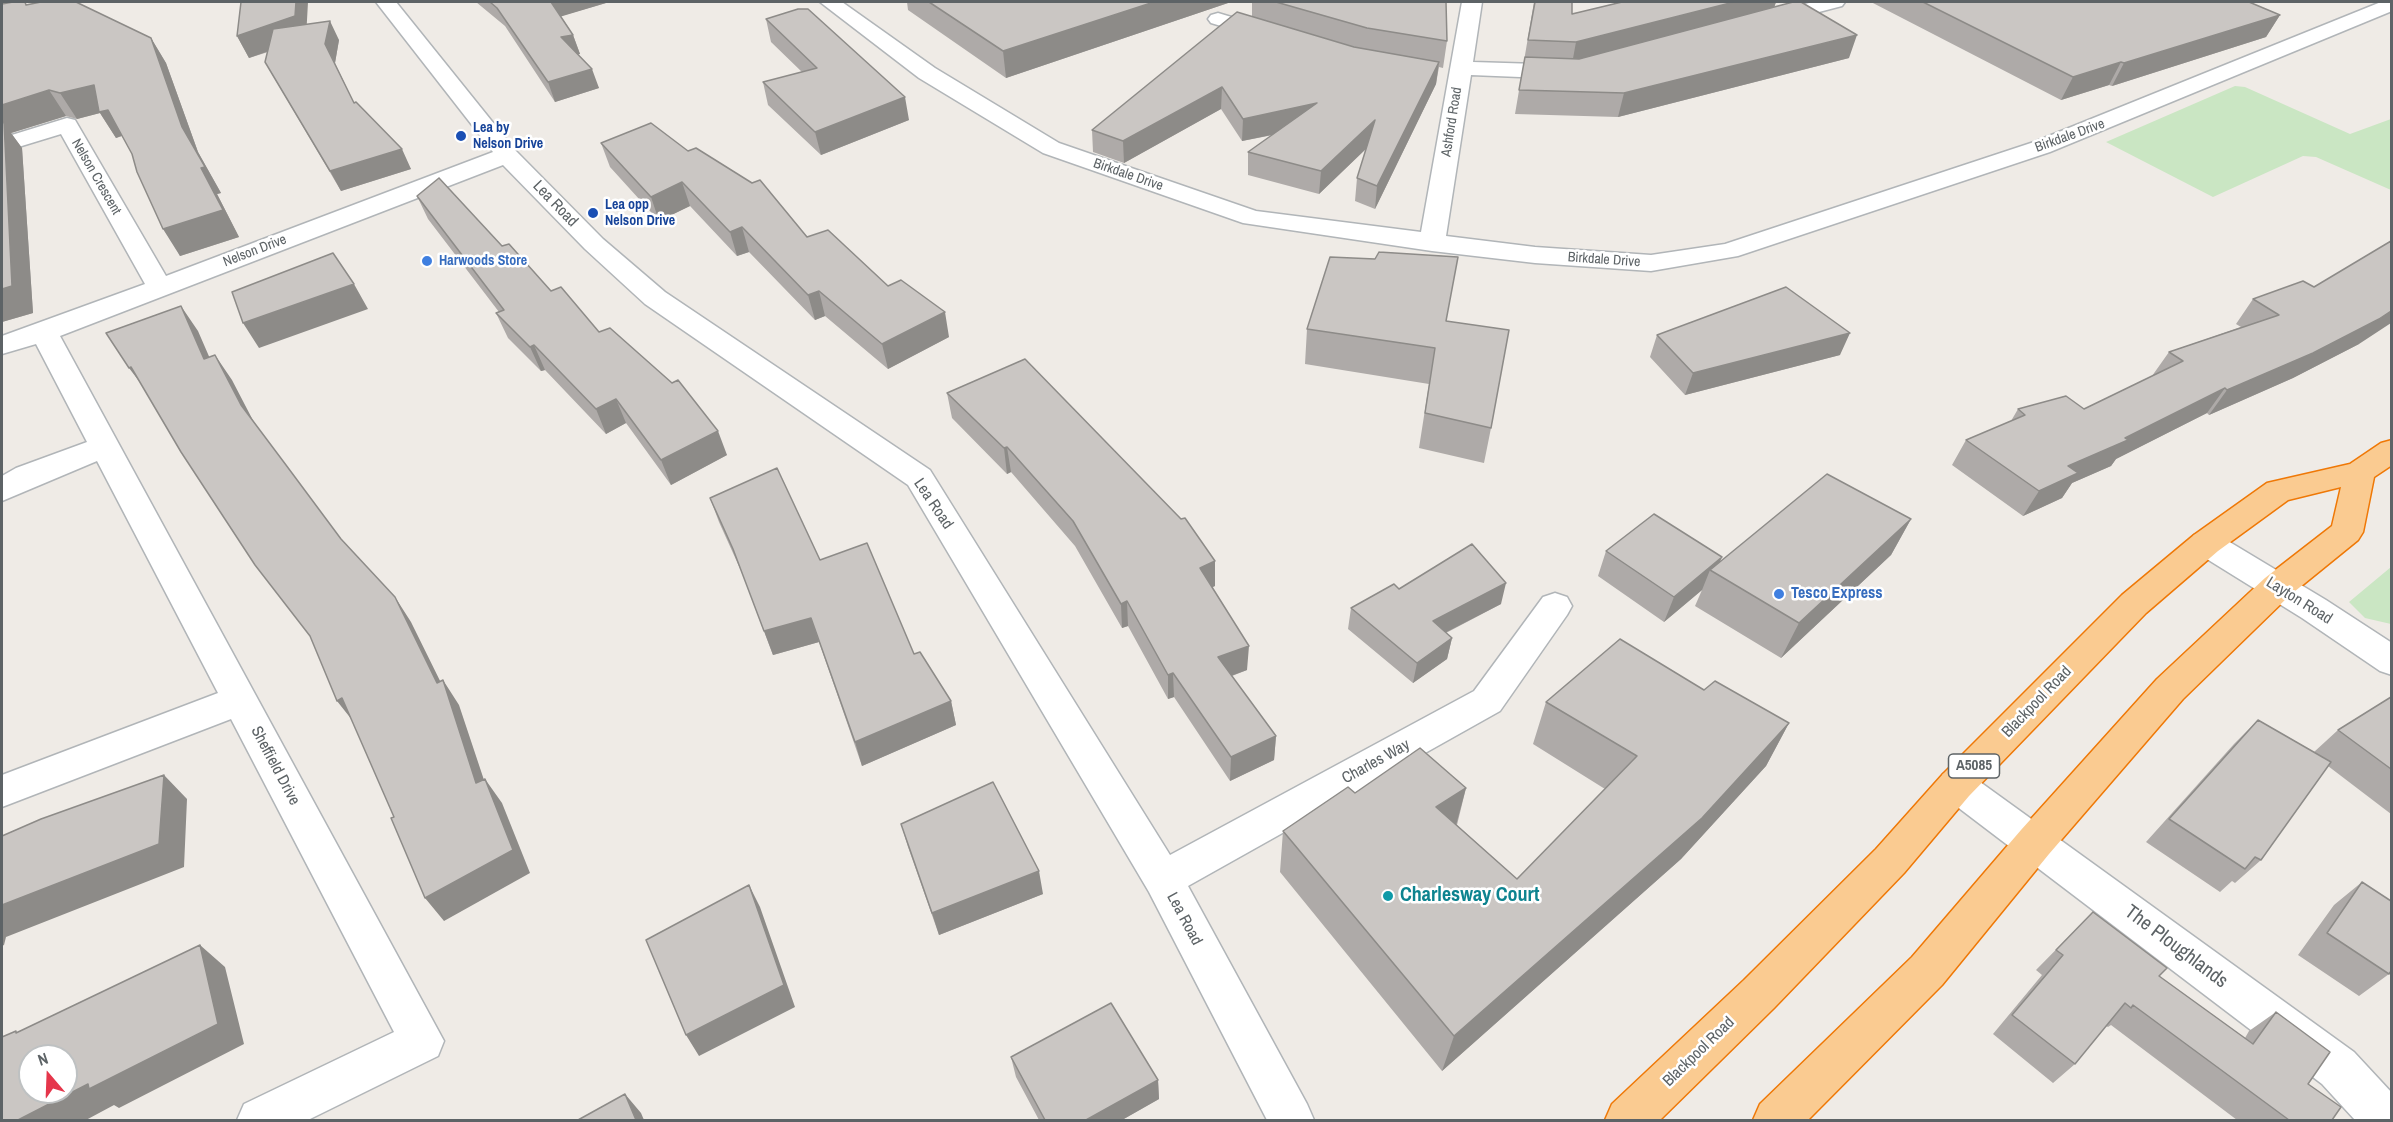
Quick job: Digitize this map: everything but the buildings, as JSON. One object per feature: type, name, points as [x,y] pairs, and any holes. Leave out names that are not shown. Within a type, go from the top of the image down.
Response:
[{"type":"highway","name":"Blackpool Road","points":[[1628,1120],[1759,994],[1890,861],[1956,784],[2134,604],[2206,543],[2278,491],[2360,472],[2391,450]]},
{"type":"highway","points":[[1776,1120],[1927,971],[2035,842],[2170,689],[2277,587],[2347,532],[2360,472]]},
{"type":"street","name":"Lea Road","points":[[386,2],[507,155],[594,244],[656,298],[919,478],[1163,879],[1291,1120]]},
{"type":"street","name":"Birkdale Drive","points":[[830,2],[927,73],[1051,148],[1252,218],[1534,255],[1651,262],[1729,251],[2088,130],[2391,4]]},
{"type":"street","name":"Ashford Road","points":[[1432,243],[1453,74],[1472,2]]},
{"type":"street","points":[[1752,24],[1835,2]]},
{"type":"street","points":[[1218,19],[1284,39]]},
{"type":"street","points":[[1453,74],[1573,73],[1591,68]]},
{"type":"street","name":"Nelson Crescent","points":[[2,146],[67,125],[160,288]]},
{"type":"street","name":"Nelson Drive","points":[[2,345],[44,332],[507,155]]},
{"type":"street","name":"Sheffield Drive","points":[[44,332],[422,1041],[260,1120]]},
{"type":"street","points":[[2,490],[27,476],[105,446]]},
{"type":"street","name":"Layton Road","points":[[2206,543],[2391,661]]},
{"type":"street","name":"Charles Way","points":[[1163,879],[1487,701],[1555,606]]},
{"type":"street","points":[[2,791],[240,700]]},
{"type":"street","name":"The Ploughlands","points":[[1956,784],[2338,1068],[2385,1120]]},
{"type":"green space","points":[[2235,86],[2245,87],[2350,134],[2391,119],[2391,190],[2316,157],[2303,156],[2213,197],[2106,142]]},
{"type":"green space","points":[[2391,567],[2391,624],[2365,618],[2349,602]]},
{"type":"place","name":"Lea by Nelson Drive","points":[[461,136]]},
{"type":"place","name":"Lea opp Nelson Drive","points":[[593,213]]},
{"type":"place","name":"Harwoods Store","points":[[427,261]]},
{"type":"place","name":"Tesco Express","points":[[1779,594]]},
{"type":"place","name":"Charlesway Court","points":[[1388,896]]}]
